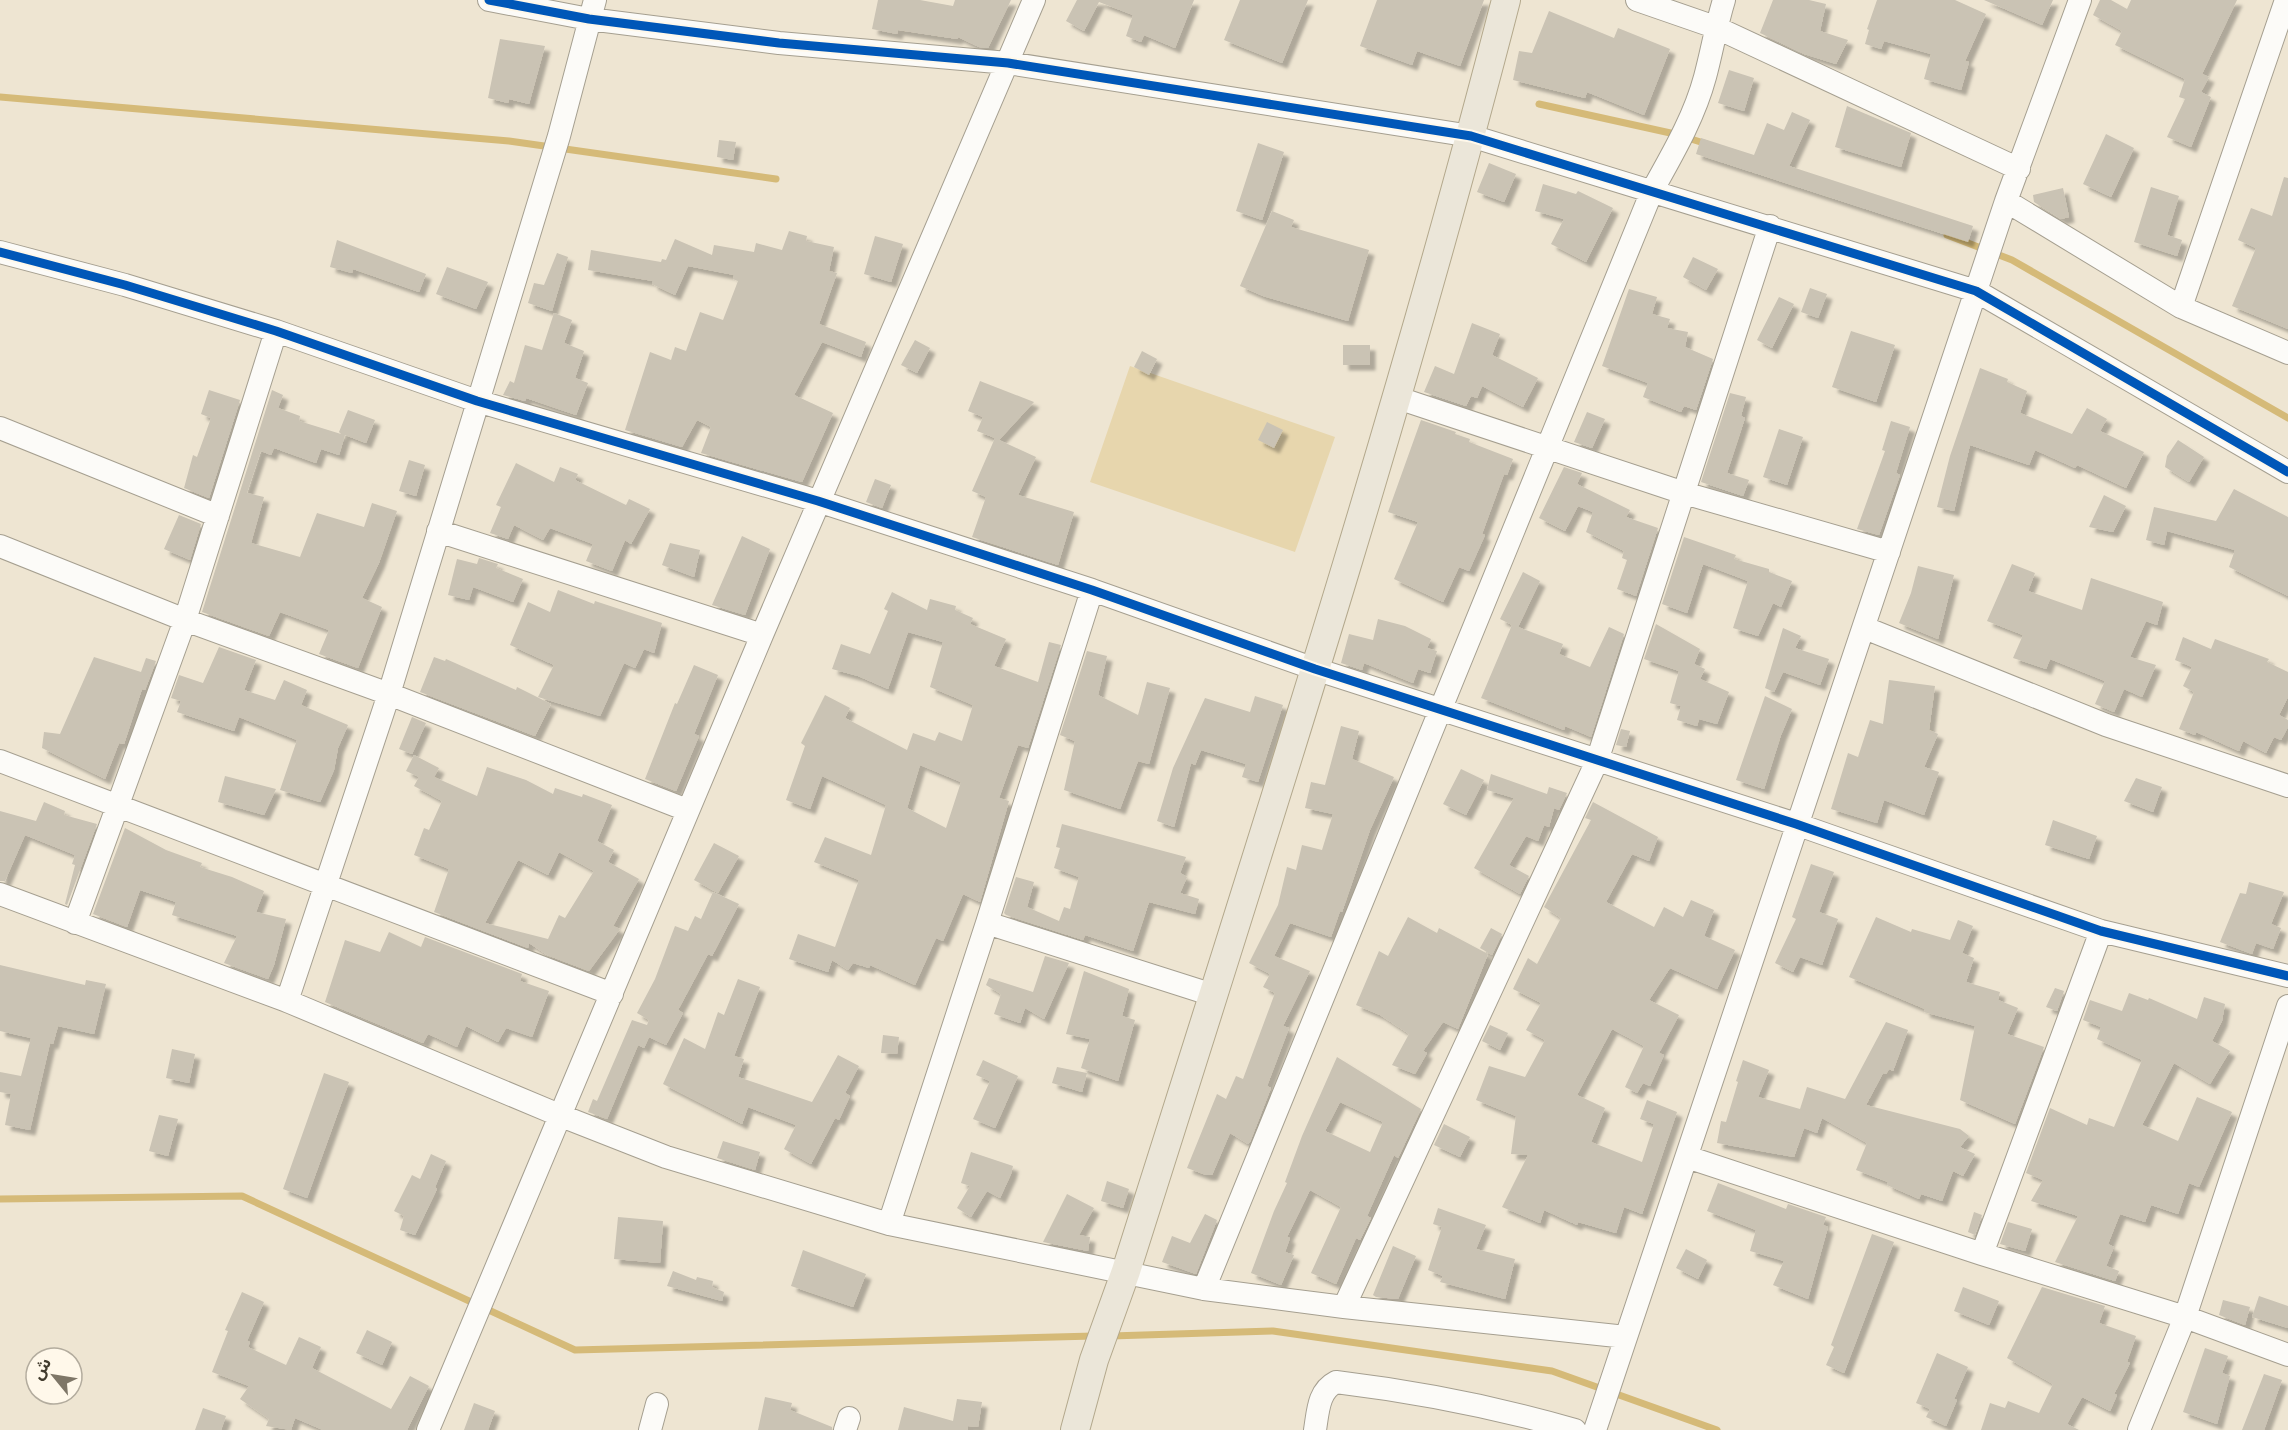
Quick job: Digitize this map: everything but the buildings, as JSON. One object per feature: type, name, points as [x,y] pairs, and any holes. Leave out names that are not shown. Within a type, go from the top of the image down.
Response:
[{"type":"main road","points":[[1075,1430],[1094,1360],[1125,1271],[1315,669],[1471,136],[1506,0]]},
{"type":"street","points":[[489,0],[592,9],[779,43],[1008,63],[1471,136],[1976,291],[2288,472]]},
{"type":"street","points":[[428,1430],[687,810],[1034,0]]},
{"type":"street","points":[[1637,0],[1715,27],[2019,169]]},
{"type":"street","points":[[1204,1289],[1652,191],[1689,120],[1705,78],[1715,27],[1724,0]]},
{"type":"street","points":[[1597,1426],[1796,824],[1865,628],[2003,210],[2080,0]]},
{"type":"street","points":[[2181,307],[2286,0]]},
{"type":"street","points":[[287,1001],[388,694],[559,136],[592,9]]},
{"type":"street","points":[[2003,210],[2181,307],[2288,353]]},
{"type":"street","points":[[1344,1307],[1597,761],[1770,226]]},
{"type":"street","points":[[0,252],[124,285],[276,331],[477,401],[818,501],[1092,590],[1315,669],[1443,708],[1597,761],[1796,824],[2101,931],[2288,976]]},
{"type":"street","points":[[75,923],[185,620],[276,331]]},
{"type":"street","points":[[1395,397],[1547,450],[1684,493],[1889,552]]},
{"type":"street","points":[[0,428],[218,516]]},
{"type":"street","points":[[438,531],[762,635]]},
{"type":"street","points":[[0,546],[185,620],[388,694],[687,810]]},
{"type":"street","points":[[889,1224],[1092,590]]},
{"type":"street","points":[[1865,628],[2106,725],[2288,786]]},
{"type":"street","points":[[0,761],[612,994]]},
{"type":"street","points":[[0,894],[287,1001],[559,1115],[666,1157],[889,1224],[1204,1289],[1623,1346]]},
{"type":"street","points":[[987,923],[1213,995]]},
{"type":"street","points":[[1982,1254],[2101,931]]},
{"type":"street","points":[[2139,1430],[2185,1317],[2288,1006]]},
{"type":"street","points":[[1687,1156],[1982,1254],[2185,1317],[2288,1355]]},
{"type":"street","points":[[1315,1430],[1321,1399],[1326,1387],[1336,1382],[1408,1390],[1503,1409],[1575,1430]]},
{"type":"street","points":[[650,1430],[657,1404]]},
{"type":"shaded area","points":[[1130,366],[1335,437],[1295,552],[1090,482]]},
{"type":"waterway","points":[[0,97],[509,141],[776,179]]},
{"type":"waterway","points":[[1539,104],[1675,134],[1707,144]]},
{"type":"waterway","points":[[1947,235],[2012,260],[2288,418]]},
{"type":"waterway","points":[[0,1199],[242,1196],[575,1350],[1094,1336]]},
{"type":"waterway","points":[[1111,1336],[1273,1331],[1552,1371],[1717,1430]]},
{"type":"cycle path","points":[[489,0],[589,19],[779,43],[1008,63],[1471,136],[1976,291],[2288,472]]},
{"type":"cycle path","points":[[0,252],[125,285],[276,331],[477,401],[818,501],[1092,590],[1315,669],[1796,824],[2101,931],[2288,976]]}]
